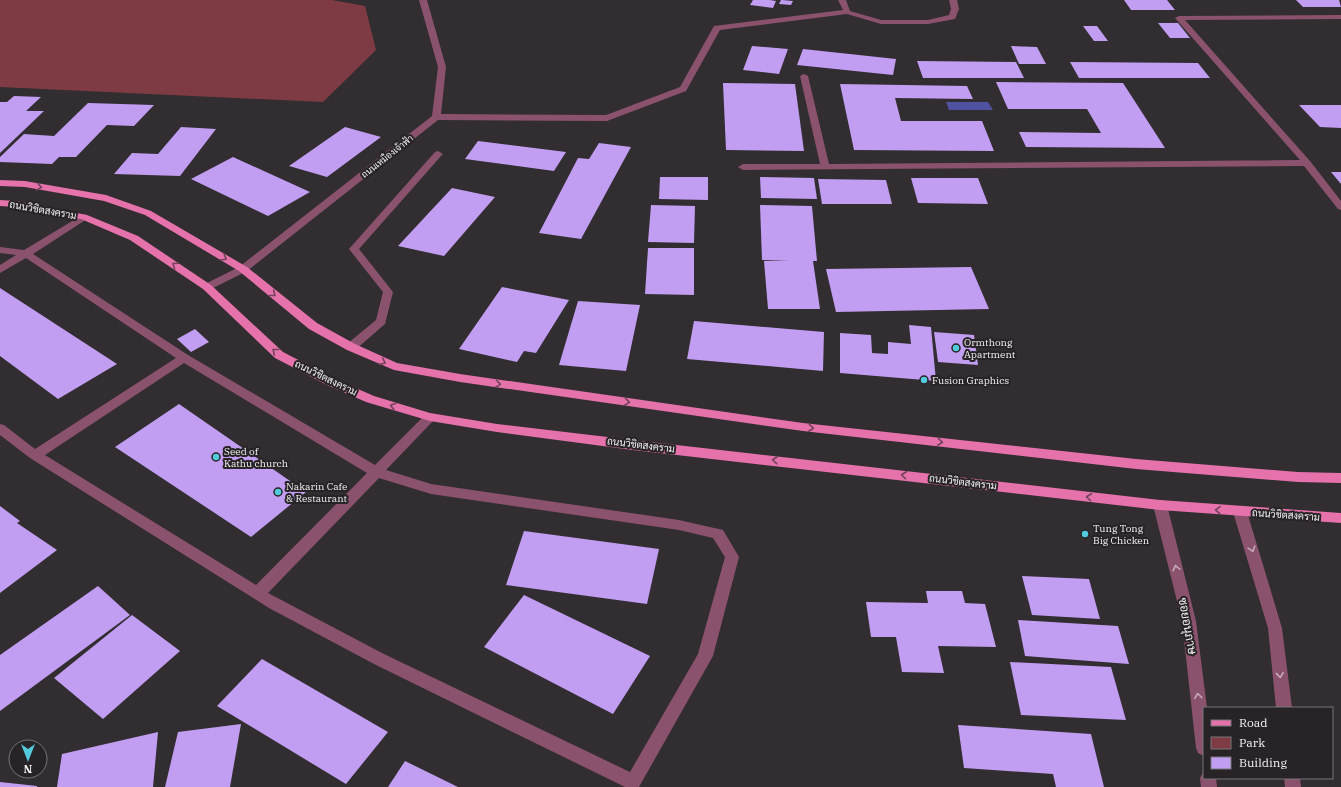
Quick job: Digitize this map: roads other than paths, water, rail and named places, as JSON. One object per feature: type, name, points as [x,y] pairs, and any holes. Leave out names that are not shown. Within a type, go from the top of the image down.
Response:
[{"type":"main road","name":"ถนนวิชิตสงคราม","points":[[0,183],[25,184],[106,198],[148,213],[243,269],[313,326],[351,347],[394,366],[460,378],[803,427],[1136,464],[1298,477],[1341,478]]},
{"type":"main road","name":"ถนนวิชิตสงคราม","points":[[0,203],[16,204],[84,217],[134,238],[207,288],[278,355],[331,382],[370,399],[430,417],[497,428],[633,445],[1160,506],[1341,518]]},
{"type":"street","points":[[423,0],[442,67],[436,117],[607,118],[683,89],[718,28],[847,12],[881,22],[928,22],[952,16],[955,9],[954,0]]},
{"type":"street","points":[[842,0],[847,12]]},
{"type":"street","points":[[1341,17],[1179,18],[1307,163],[1341,207]]},
{"type":"street","points":[[804,76],[825,167]]},
{"type":"street","name":"ถนนเหมืองเจ้าฟ้า","points":[[207,288],[243,269],[436,117]]},
{"type":"street","points":[[351,347],[381,321],[388,292],[354,249],[438,154]]},
{"type":"street","points":[[743,167],[1307,163]]},
{"type":"street","points":[[0,270],[84,217]]},
{"type":"street","points":[[0,250],[27,254],[184,358],[376,472],[431,489],[679,525],[718,534],[732,557],[705,656],[633,782],[379,659],[258,593],[35,454],[0,428]]},
{"type":"street","points":[[35,454],[184,358]]},
{"type":"street","points":[[258,593],[430,417]]},
{"type":"street","name":"ซอยอนุภาษ","points":[[1160,506],[1189,621],[1203,740]]},
{"type":"street","points":[[1240,512],[1275,628],[1284,707]]},
{"type":"place","name":"Ormthong Apartment","points":[[956,348]]},
{"type":"place","name":"Fusion Graphics","points":[[924,380]]},
{"type":"place","name":"Seed of Kathu church","points":[[216,457]]},
{"type":"place","name":"Nakarin Cafe & Restaurant","points":[[278,492]]},
{"type":"place","name":"Tung Tong Big Chicken","points":[[1085,534]]}]
